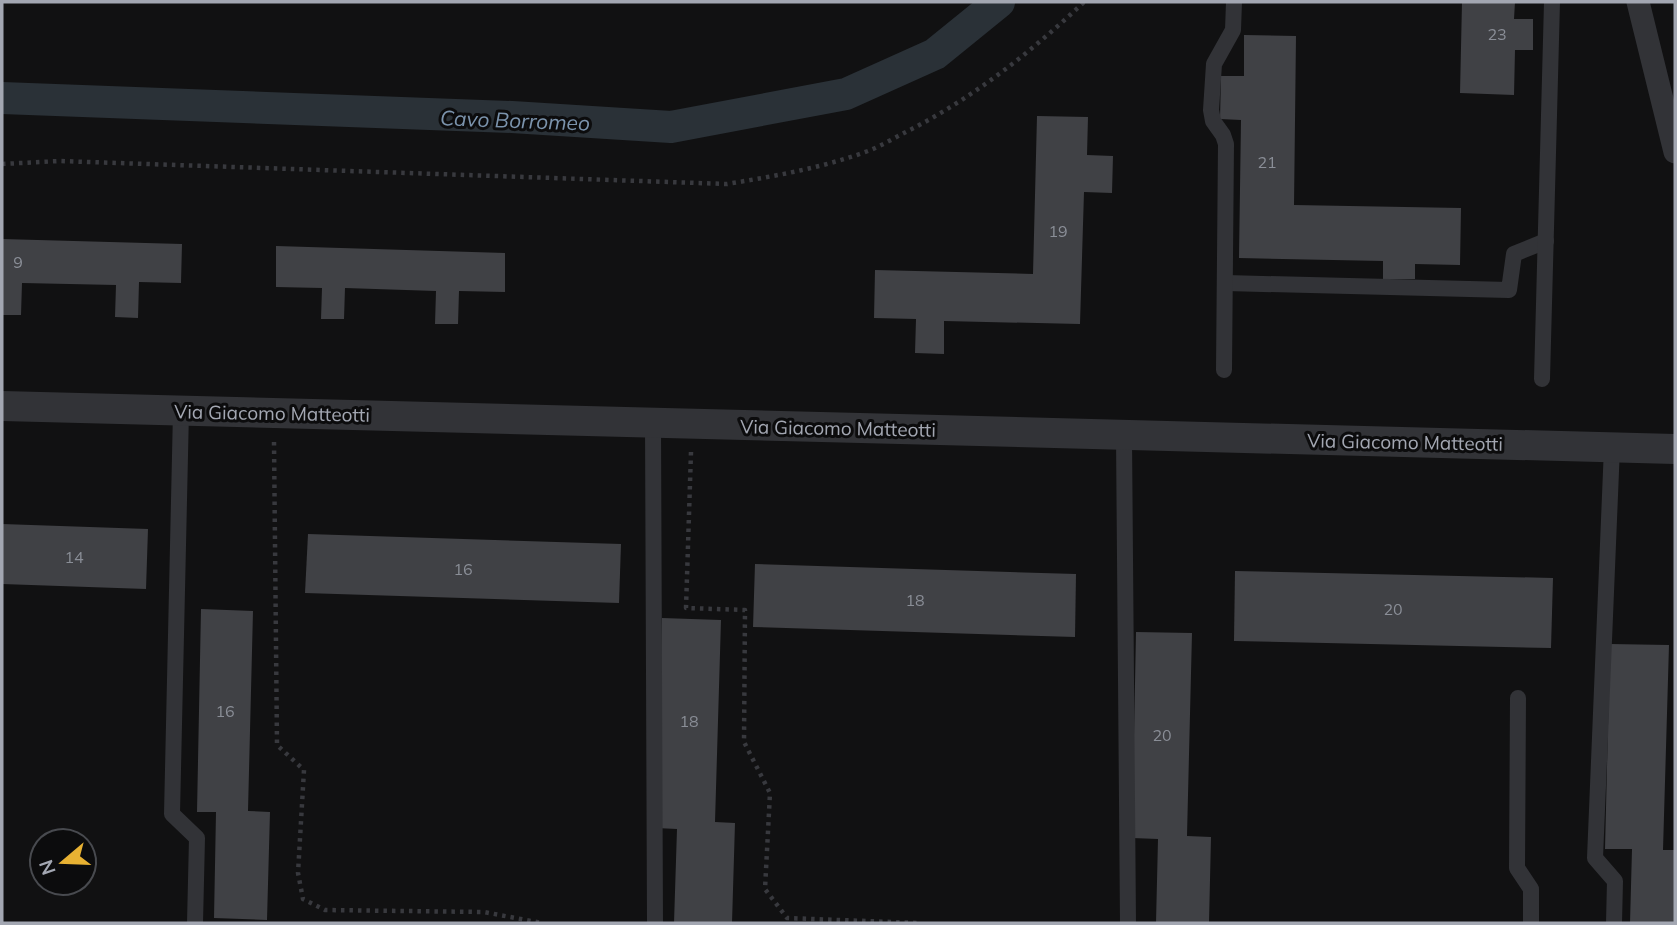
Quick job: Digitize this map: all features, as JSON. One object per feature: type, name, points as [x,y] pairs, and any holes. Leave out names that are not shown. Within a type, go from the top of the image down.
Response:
[{"type":"street","points":[[1638,2],[1675,152]]},
{"type":"street","name":"Via Giacomo Matteotti","points":[[2,406],[1675,449]]},
{"type":"lane","points":[[1224,370],[1226,145],[1210,110],[1214,64],[1233,30],[1234,2]]},
{"type":"lane","points":[[1542,379],[1552,2]]},
{"type":"lane","points":[[1226,283],[1509,290],[1514,254],[1546,241]]},
{"type":"lane","points":[[181,411],[172,814],[198,838],[195,923]]},
{"type":"lane","points":[[653,423],[655,923]]},
{"type":"lane","points":[[1124,436],[1128,923]]},
{"type":"lane","points":[[1612,447],[1595,858],[1615,881],[1614,923]]},
{"type":"lane","points":[[1518,698],[1517,868],[1531,889],[1531,923]]},
{"type":"path","points":[[2,164],[60,161],[727,184],[804,171],[871,150],[940,114],[998,76],[1083,2]]},
{"type":"path","points":[[274,413],[277,745],[304,770],[298,873],[303,899],[325,910],[484,912],[542,923]]},
{"type":"path","points":[[693,425],[686,608],[745,611],[744,742],[770,793],[765,889],[787,918],[918,923]]},
{"type":"building","points":[[1462,2],[1515,2],[1514,19],[1533,19],[1533,50],[1515,50],[1514,95],[1460,93]]},
{"type":"building","points":[[1244,35],[1296,36],[1294,205],[1461,208],[1460,265],[1415,264],[1415,279],[1383,279],[1383,261],[1239,258],[1241,120],[1220,119],[1221,76],[1244,76]]},
{"type":"building","points":[[1037,116],[1088,117],[1087,155],[1113,156],[1112,193],[1084,192],[1080,324],[944,321],[944,354],[915,353],[916,319],[874,318],[875,270],[1033,274]]},
{"type":"building","points":[[2,239],[182,244],[181,283],[139,282],[138,318],[115,317],[116,285],[22,283],[21,315],[2,315]]},
{"type":"building","points":[[276,246],[505,253],[505,292],[459,291],[458,324],[435,324],[436,291],[345,288],[344,319],[321,319],[322,288],[276,287]]},
{"type":"building","points":[[2,524],[148,529],[146,589],[2,584]]},
{"type":"building","points":[[308,534],[621,544],[619,603],[305,593]]},
{"type":"building","points":[[755,564],[1076,574],[1075,637],[753,627]]},
{"type":"building","points":[[1235,571],[1553,578],[1551,648],[1234,641]]},
{"type":"building","points":[[201,609],[253,611],[248,811],[270,812],[267,920],[214,918],[216,812],[197,812]]},
{"type":"building","points":[[662,618],[721,620],[715,822],[735,823],[732,923],[674,923],[677,829],[656,828]]},
{"type":"building","points":[[1136,632],[1192,633],[1187,836],[1211,837],[1209,923],[1156,923],[1158,839],[1132,838]]},
{"type":"building","points":[[1610,644],[1669,645],[1663,850],[1675,850],[1675,923],[1630,923],[1632,849],[1605,849]]},
{"type":"waterway","name":"Cavo Borromeo","points":[[2,98],[512,117],[671,127],[846,94],[935,54],[999,2]]}]
